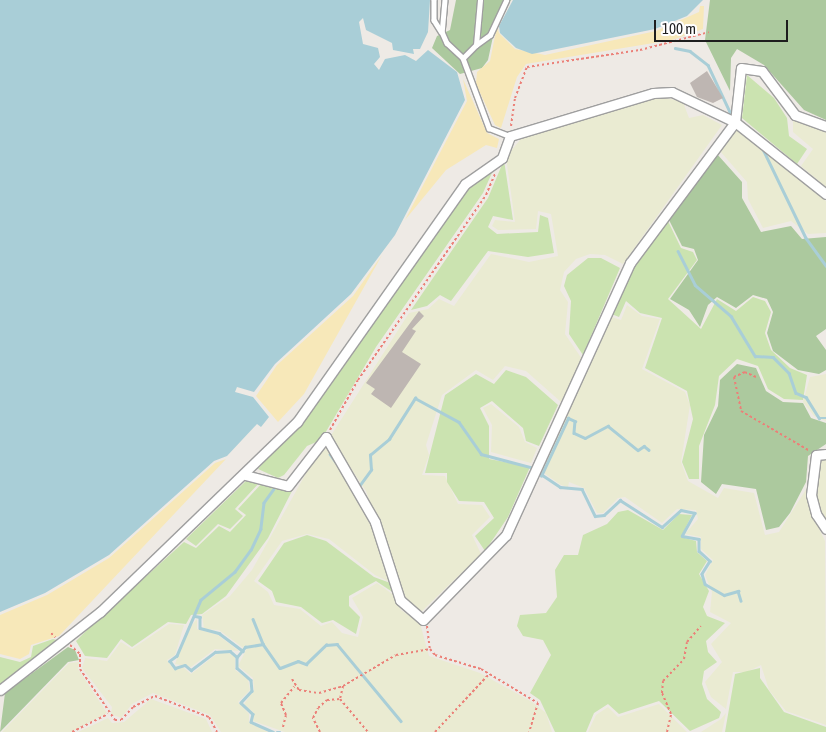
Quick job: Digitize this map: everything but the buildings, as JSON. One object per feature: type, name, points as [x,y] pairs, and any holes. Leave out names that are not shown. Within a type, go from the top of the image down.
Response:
[{"type":"street","points":[[245,475],[288,486],[326,437],[372,515],[400,600],[423,620],[500,544],[630,263],[735,122],[741,68],[762,71],[795,114],[826,126]]},
{"type":"street","points":[[0,690],[62,643],[245,475],[328,384],[465,184],[502,158],[510,136],[653,93],[672,92],[735,122],[826,194]]},
{"type":"street","points":[[826,454],[816,455],[811,495],[816,514],[826,529]]},
{"type":"lane","points":[[434,0],[434,20],[463,58],[489,128],[510,136]]},
{"type":"lane","points":[[442,32],[445,0]]},
{"type":"lane","points":[[476,45],[480,0]]},
{"type":"lane","points":[[463,58],[490,35],[506,0]]},
{"type":"path","points":[[510,136],[515,98],[527,67],[640,50],[709,32]]},
{"type":"path","points":[[326,437],[358,380],[486,195],[502,158]]},
{"type":"path","points":[[756,377],[745,372],[734,377],[741,411],[816,455]]},
{"type":"path","points":[[423,620],[430,649]]},
{"type":"path","points":[[667,732],[670,714],[662,693],[663,681],[684,659],[687,642],[701,626]]},
{"type":"path","points":[[62,643],[75,647],[82,660],[80,669],[96,688],[108,714],[121,720],[134,707],[155,696],[209,717],[217,732]]},
{"type":"path","points":[[294,686],[319,693],[343,686],[396,655],[430,649],[489,674],[538,703],[529,732]]},
{"type":"path","points":[[435,732],[489,674]]},
{"type":"path","points":[[292,679],[294,686]]},
{"type":"path","points":[[283,727],[286,715],[281,703],[294,686]]},
{"type":"path","points":[[340,699],[343,686]]},
{"type":"path","points":[[320,732],[313,718],[318,708],[327,700],[340,699]]},
{"type":"path","points":[[340,699],[368,732]]},
{"type":"path","points":[[72,732],[108,714]]},
{"type":"green space","points":[[456,0],[511,0],[495,27],[488,60],[482,68],[460,74],[432,48],[437,36],[450,30]]},
{"type":"green space","points":[[710,0],[826,0],[826,120],[804,110],[764,65],[737,49],[731,58],[730,91],[705,40]]},
{"type":"green space","points":[[747,75],[774,98],[787,118],[789,136],[807,149],[797,164],[742,118]]},
{"type":"green space","points":[[662,97],[683,102],[689,118],[703,115],[722,125],[623,264],[605,255],[590,254],[576,259],[564,272],[560,290],[568,302],[565,334],[582,359],[561,402],[526,371],[505,366],[493,380],[476,370],[442,395],[426,445],[429,455],[422,475],[445,476],[458,504],[482,505],[490,517],[472,535],[481,554],[420,613],[401,592],[366,491],[330,437],[409,313],[428,309],[439,299],[454,306],[491,254],[529,262],[558,256],[551,214],[538,211],[536,229],[498,230],[492,226],[495,220],[515,222],[506,157],[525,134]]},
{"type":"green space","points":[[793,117],[826,131],[826,187],[801,166],[813,149],[793,132]]},
{"type":"green space","points":[[737,130],[826,201],[826,233],[808,234],[791,221],[763,228],[748,199],[747,182],[720,151]]},
{"type":"green space","points":[[717,154],[742,182],[742,198],[761,232],[791,226],[802,239],[826,237],[826,329],[816,336],[826,350],[826,370],[819,374],[798,370],[773,351],[767,333],[773,312],[767,299],[753,295],[736,308],[717,297],[708,305],[700,327],[689,310],[670,299],[698,260],[694,249],[682,246],[668,218]]},
{"type":"green space","points":[[504,160],[513,220],[493,216],[488,227],[497,234],[538,232],[540,215],[548,218],[554,253],[528,257],[488,251],[451,301],[440,295],[427,306],[411,310],[488,198]]},
{"type":"green space","points":[[495,166],[483,193],[376,347],[321,440],[307,446],[284,475],[278,478],[258,469],[328,389],[467,190]]},
{"type":"green space","points":[[667,219],[681,248],[693,252],[697,260],[668,299],[701,329],[717,299],[736,311],[753,297],[765,301],[771,312],[765,333],[771,350],[790,368],[807,375],[803,400],[784,399],[768,389],[758,366],[737,359],[719,376],[715,405],[699,446],[699,479],[689,479],[682,462],[693,419],[687,391],[645,368],[662,318],[640,313],[626,301],[619,317],[609,313],[636,261]]},
{"type":"green space","points":[[588,258],[601,258],[620,268],[583,355],[569,334],[571,301],[564,286],[567,275]]},
{"type":"green space","points":[[627,305],[642,316],[660,319],[642,369],[685,392],[690,405],[681,462],[688,481],[718,498],[724,488],[754,493],[765,535],[779,532],[807,488],[810,510],[825,541],[826,725],[786,711],[769,690],[761,665],[747,672],[733,672],[726,709],[711,697],[705,682],[722,662],[711,644],[731,623],[710,612],[712,592],[705,575],[713,560],[701,549],[701,537],[685,534],[698,519],[696,510],[677,509],[662,523],[625,497],[618,498],[603,513],[597,513],[584,488],[569,482],[568,487],[561,485],[541,471],[608,316],[621,320]]},
{"type":"green space","points":[[737,364],[756,368],[766,391],[783,402],[803,403],[811,418],[826,423],[826,444],[808,456],[806,482],[790,513],[779,527],[766,530],[756,489],[722,484],[716,494],[701,482],[704,435],[718,406],[720,380]]},
{"type":"green space","points":[[506,370],[526,377],[558,405],[539,446],[526,441],[523,428],[492,401],[480,408],[489,426],[489,459],[530,467],[508,517],[485,551],[475,536],[494,518],[484,502],[459,501],[447,482],[447,473],[425,473],[445,395],[476,374],[494,384]]},
{"type":"green space","points":[[826,374],[826,421],[814,416],[803,402],[810,377]]},
{"type":"green space","points":[[491,404],[519,427],[525,442],[537,448],[531,463],[491,452],[492,425],[483,408]]},
{"type":"green space","points":[[327,448],[373,524],[392,583],[375,575],[329,539],[307,534],[282,541],[254,581],[268,592],[274,605],[300,609],[321,626],[332,622],[342,633],[358,637],[363,617],[352,598],[377,583],[395,596],[401,610],[420,623],[429,656],[480,673],[532,702],[546,713],[552,732],[285,732],[253,721],[254,713],[244,704],[254,690],[253,678],[238,666],[246,650],[219,630],[204,629],[202,615],[230,596],[252,570],[314,459]]},
{"type":"green space","points":[[826,458],[826,521],[815,499],[819,459]]},
{"type":"green space","points":[[248,479],[259,483],[235,509],[243,516],[230,529],[218,524],[196,546],[186,539]]},
{"type":"green space","points":[[262,483],[293,489],[268,538],[226,596],[202,614],[191,615],[186,624],[168,622],[132,647],[121,639],[107,658],[85,656],[76,641],[90,627],[184,542],[196,548],[219,526],[230,532],[246,515],[238,509]]},
{"type":"green space","points":[[628,510],[663,530],[679,514],[692,515],[681,537],[696,541],[697,552],[707,561],[699,574],[709,591],[703,607],[707,616],[725,623],[706,641],[708,652],[717,662],[704,671],[702,684],[707,699],[721,712],[719,718],[690,731],[659,701],[619,714],[608,704],[594,713],[586,732],[555,732],[540,700],[530,693],[551,655],[543,640],[523,636],[517,626],[520,615],[546,613],[557,597],[555,570],[564,555],[578,555],[583,535],[607,524],[618,512]]},
{"type":"green space","points":[[307,535],[326,541],[374,577],[393,584],[394,593],[376,581],[349,596],[349,606],[360,617],[356,634],[333,620],[322,623],[301,607],[276,602],[272,591],[258,581],[284,543]]},
{"type":"green space","points":[[197,619],[197,629],[218,635],[239,651],[215,649],[191,667],[175,664],[187,631]]},
{"type":"green space","points":[[169,624],[184,625],[175,655],[167,660],[174,670],[183,667],[191,674],[218,653],[229,653],[235,657],[235,670],[248,679],[250,690],[238,702],[249,714],[249,722],[268,732],[221,732],[210,715],[153,693],[132,704],[121,718],[111,714],[112,707],[82,668],[85,658],[107,661],[121,642],[132,649]]},
{"type":"green space","points":[[53,639],[60,641],[0,685],[0,657],[20,662],[31,657],[33,646]]},
{"type":"green space","points":[[68,647],[75,650],[79,660],[68,662],[0,732],[5,693]]},
{"type":"green space","points":[[79,662],[78,669],[107,713],[71,732],[2,732],[69,663]]},
{"type":"green space","points":[[760,668],[760,678],[784,712],[826,727],[826,732],[725,732],[735,674]]},
{"type":"green space","points":[[151,699],[206,719],[212,732],[78,732],[108,718],[112,723],[124,722]]},
{"type":"green space","points":[[659,704],[687,732],[588,732],[596,715],[608,707],[618,717]]},
{"type":"green space","points":[[726,713],[722,732],[701,732],[721,719]]},
{"type":"sand","points":[[700,6],[704,6],[703,29],[672,40],[526,64],[517,77],[501,128],[495,125],[476,84],[477,72],[490,61],[497,26],[499,33],[515,49],[545,55],[656,31],[699,12]]},
{"type":"sand","points":[[463,79],[487,133],[499,139],[497,148],[486,145],[446,170],[405,220],[467,101]]},
{"type":"sand","points":[[382,255],[304,394],[278,422],[256,396],[277,365],[353,296]]},
{"type":"sand","points":[[226,459],[59,636],[31,645],[29,654],[20,659],[0,654],[0,615],[47,595],[109,558],[215,463]]},
{"type":"water","points":[[0,0],[430,0],[428,32],[420,49],[413,49],[414,54],[393,50],[392,43],[366,30],[363,18],[359,22],[363,44],[378,48],[380,57],[374,64],[379,70],[385,59],[405,55],[416,61],[428,50],[457,72],[465,100],[395,235],[351,294],[275,364],[254,392],[237,387],[235,392],[253,397],[269,417],[261,427],[257,424],[227,456],[214,461],[109,555],[45,593],[0,612]]},
{"type":"water","points":[[513,0],[703,0],[687,16],[655,29],[532,54],[516,48],[500,33],[499,26]]},
{"type":"waterway","points":[[675,48],[690,51],[708,65],[730,112]]},
{"type":"waterway","points":[[762,147],[806,238],[826,266]]},
{"type":"waterway","points":[[678,251],[695,285],[731,316],[755,356],[773,357],[789,373],[796,393],[806,397],[819,418],[826,418]]},
{"type":"waterway","points":[[357,489],[371,470],[370,455],[389,439],[415,398],[459,422],[481,454],[534,468]]},
{"type":"waterway","points":[[541,476],[568,418],[575,421],[574,433],[585,438],[608,426],[638,450],[644,446],[649,450]]},
{"type":"waterway","points":[[330,454],[335,461]]},
{"type":"waterway","points":[[538,472],[560,487],[582,489],[595,516],[604,515],[620,500],[662,527],[681,510],[695,513],[682,536],[699,539],[699,551],[710,561],[702,574],[705,584],[724,595],[738,591],[741,601]]},
{"type":"waterway","points":[[274,489],[264,503],[261,529],[251,550],[235,572],[201,600],[177,656],[170,661],[175,668],[185,665],[191,670],[215,652],[230,651],[237,657],[245,647],[263,644],[280,668],[298,661],[306,664],[326,645],[337,644],[401,721]]},
{"type":"waterway","points":[[195,616],[200,617],[200,628],[219,633],[243,651]]},
{"type":"waterway","points":[[253,619],[263,644]]},
{"type":"waterway","points":[[237,657],[237,668],[251,680],[252,691],[241,703],[253,714],[251,722],[273,732]]}]
